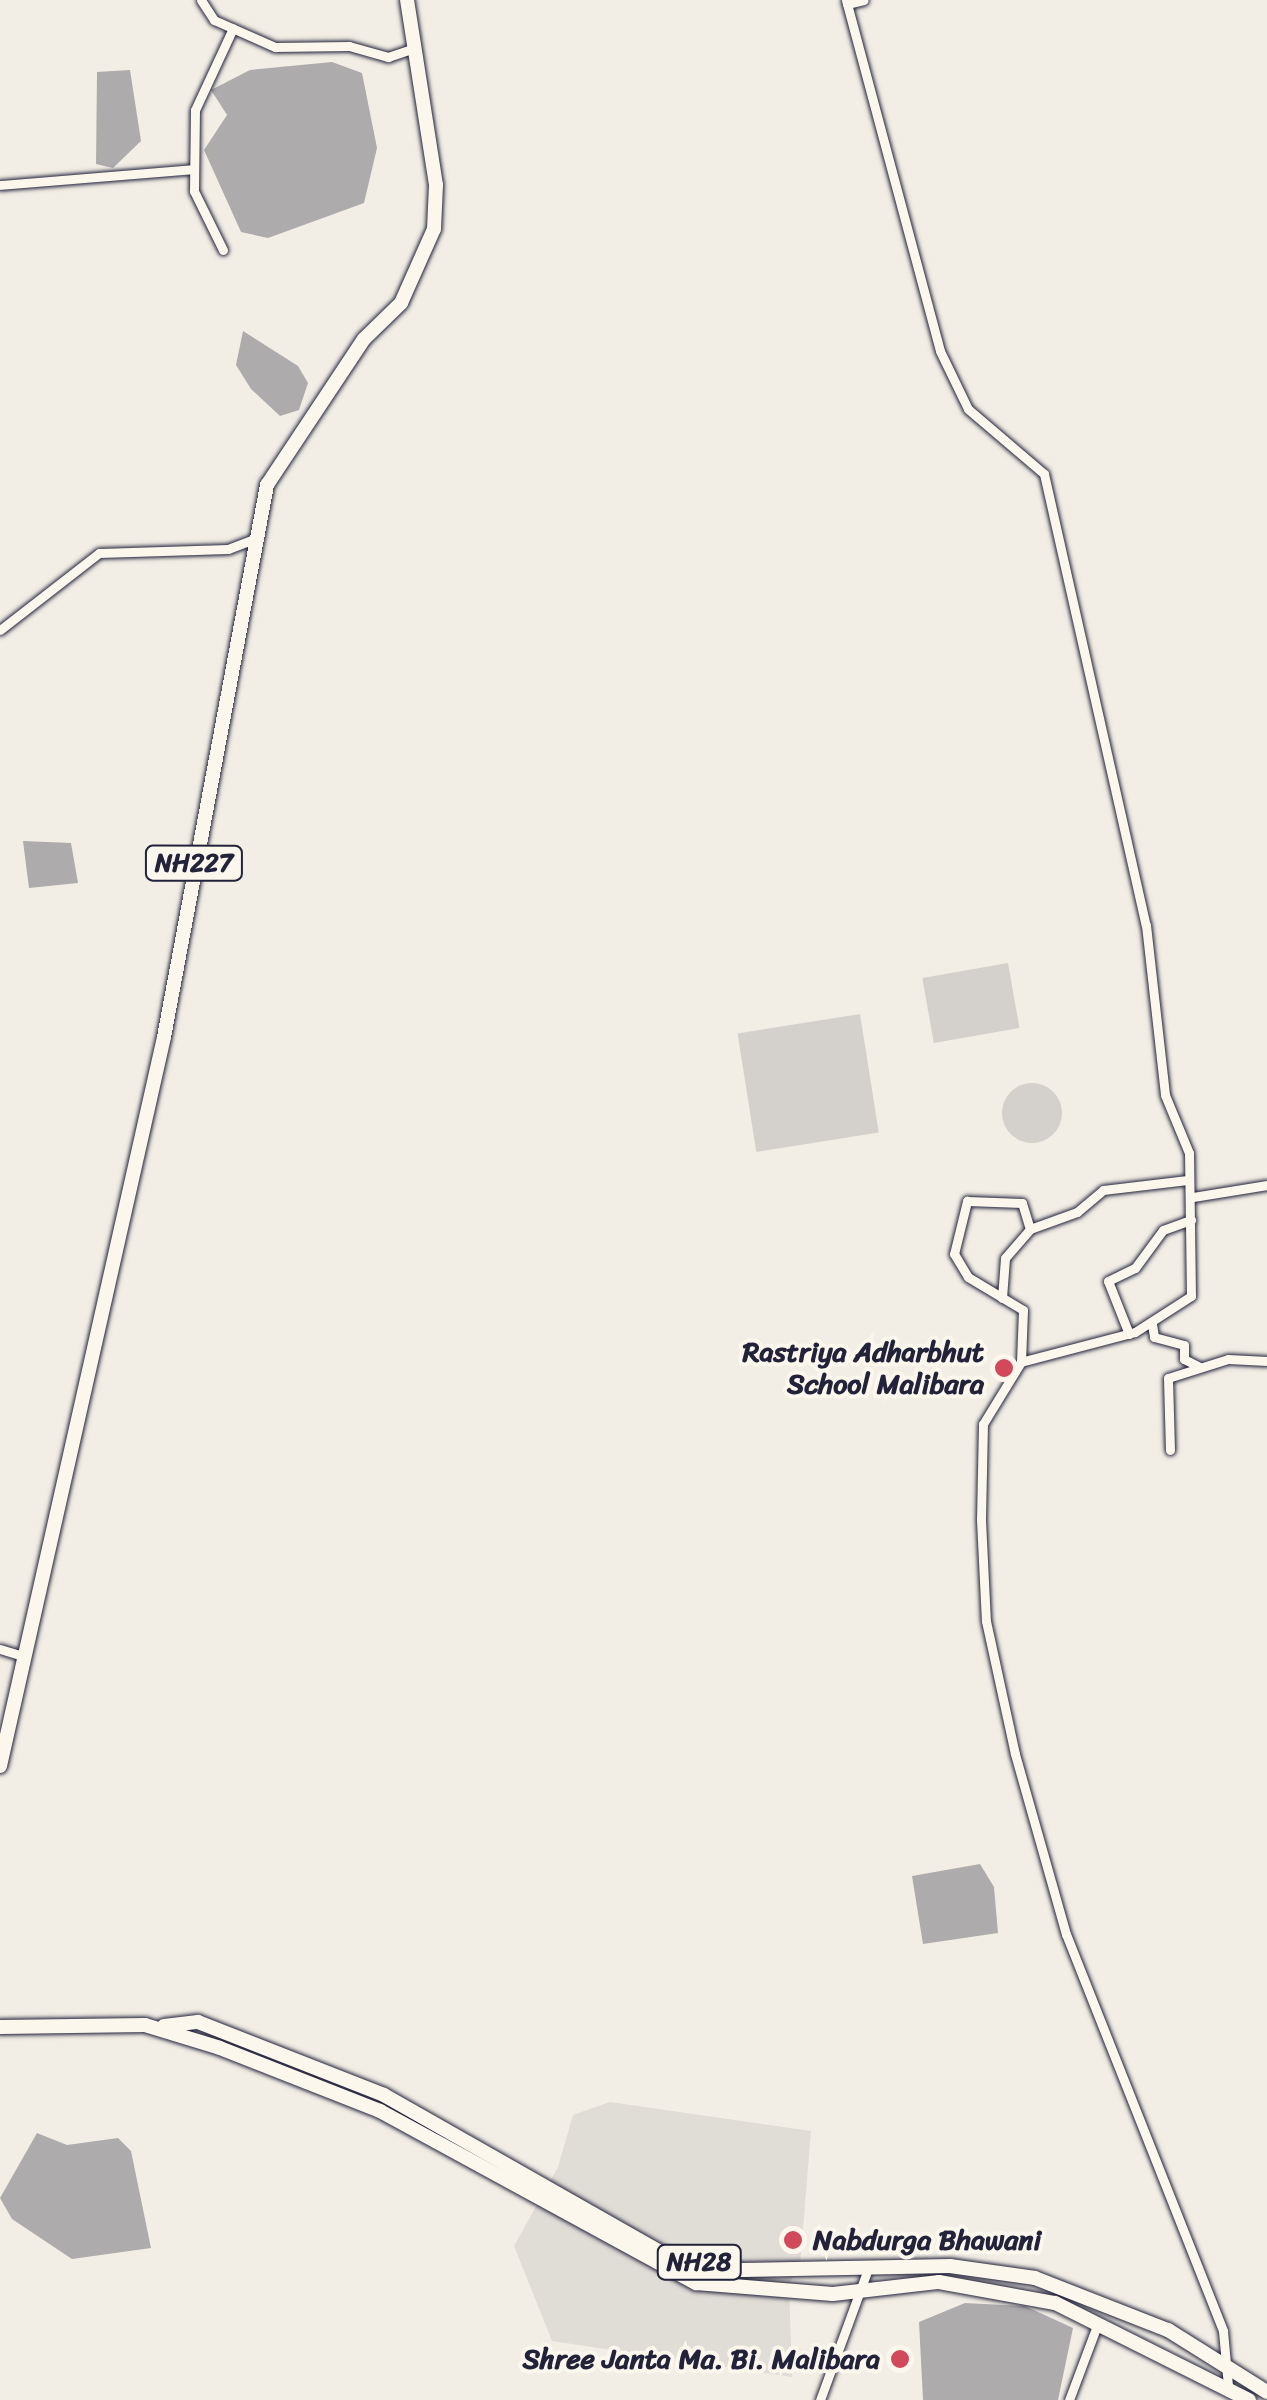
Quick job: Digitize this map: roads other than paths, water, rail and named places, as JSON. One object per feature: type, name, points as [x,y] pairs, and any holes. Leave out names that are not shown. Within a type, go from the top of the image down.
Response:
[{"type":"highway","name":"NH227","points":[[1,1759],[31,1658],[167,1024],[256,538],[280,456],[402,303],[434,229],[407,0]]},
{"type":"highway","name":"NH28","points":[[0,2026],[158,2027],[198,2022],[321,2066],[494,2151],[590,2221],[696,2283],[865,2282],[981,2287],[1126,2332],[1267,2392]]},
{"type":"highway","name":"NH28","points":[[158,2027],[313,2082],[669,2257],[865,2282],[950,2266],[1036,2278],[1131,2315],[1230,2378],[1249,2400]]},
{"type":"highway","points":[[313,2082],[321,2066]]},
{"type":"highway","points":[[1126,2332],[1131,2315]]},
{"type":"street","points":[[201,0],[233,28],[275,47],[348,46],[388,57],[414,48]]},
{"type":"street","points":[[864,0],[846,2],[940,352],[968,409],[1044,474],[1146,925],[1165,1095],[1189,1153],[1187,1180],[1193,1197],[1190,1296],[1152,1324],[1129,1334],[1021,1362]]},
{"type":"street","points":[[224,250],[199,214],[193,169],[198,90],[233,28]]},
{"type":"street","points":[[0,184],[193,169]]},
{"type":"street","points":[[0,630],[99,554],[228,549],[256,538]]},
{"type":"street","points":[[1002,1298],[1005,1258],[1030,1229],[1104,1190],[1187,1180]]},
{"type":"street","points":[[1193,1197],[1267,1185]]},
{"type":"street","points":[[1030,1229],[1022,1203],[967,1200],[959,1218],[954,1254],[968,1277],[1023,1310],[1021,1362],[983,1424],[996,1679],[1066,1934],[1230,2378]]},
{"type":"street","points":[[1129,1334],[1108,1281],[1135,1268],[1163,1230],[1191,1220]]},
{"type":"street","points":[[1152,1324],[1154,1337],[1184,1345],[1186,1363],[1209,1366]]},
{"type":"street","points":[[1170,1450],[1168,1378],[1209,1366],[1267,1361]]},
{"type":"street","points":[[0,1649],[31,1658]]},
{"type":"street","points":[[820,2400],[865,2282]]},
{"type":"street","points":[[1070,2400],[1098,2323]]},
{"type":"place","name":"Rastriya Adharbhut School Malibara","points":[[1004,1368]]},
{"type":"place","name":"Nabdurga Bhawani","points":[[793,2240]]},
{"type":"place","name":"Shree Janta Ma. Bi. Malibara","points":[[900,2359]]}]
